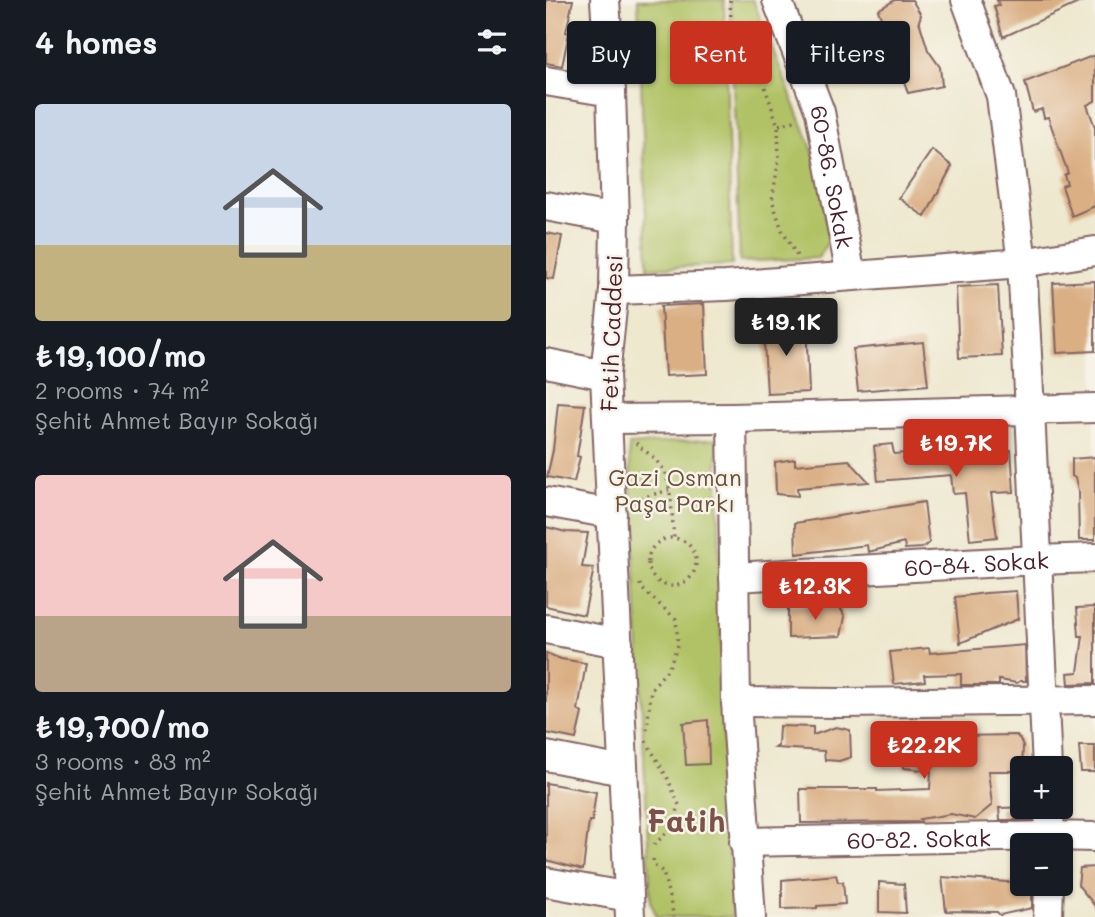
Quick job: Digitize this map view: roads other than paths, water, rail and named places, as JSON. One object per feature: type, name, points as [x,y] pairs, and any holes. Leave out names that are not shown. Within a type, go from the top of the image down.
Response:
[{"type":"street","name":"Fetih Caddesi","points":[[605,0],[615,219],[614,289],[605,374],[608,419],[622,508],[618,643],[629,907]]},
{"type":"street","name":"60-86. Sokak","points":[[777,0],[820,112],[851,276]]},
{"type":"street","points":[[966,0],[1002,96],[1022,263],[1046,756]]},
{"type":"street","points":[[546,81],[611,92]]},
{"type":"street","points":[[546,206],[615,219]]},
{"type":"street","points":[[614,289],[726,286],[1022,263],[1095,251]]},
{"type":"street","points":[[546,363],[605,374]]},
{"type":"street","points":[[608,419],[1095,408]]},
{"type":"street","points":[[732,418],[736,702],[751,917]]},
{"type":"street","points":[[546,502],[622,508]]},
{"type":"street","name":"60-84. Sokak","points":[[734,577],[1095,558]]},
{"type":"street","points":[[546,629],[618,643]]},
{"type":"street","points":[[736,702],[1095,701]]},
{"type":"street","points":[[546,757],[623,771]]},
{"type":"street","name":"60-82. Sokak","points":[[1073,838],[1095,837]]},
{"type":"street","name":"60-82. Sokak","points":[[744,842],[1010,840]]},
{"type":"street","points":[[546,882],[629,907]]},
{"type":"street","points":[[1048,917],[1049,896]]},
{"type":"district","name":"Fatih","points":[[686,820]]},
{"type":"park label","name":"Gazi Osman Paşa Parkı","points":[[675,490]]}]
